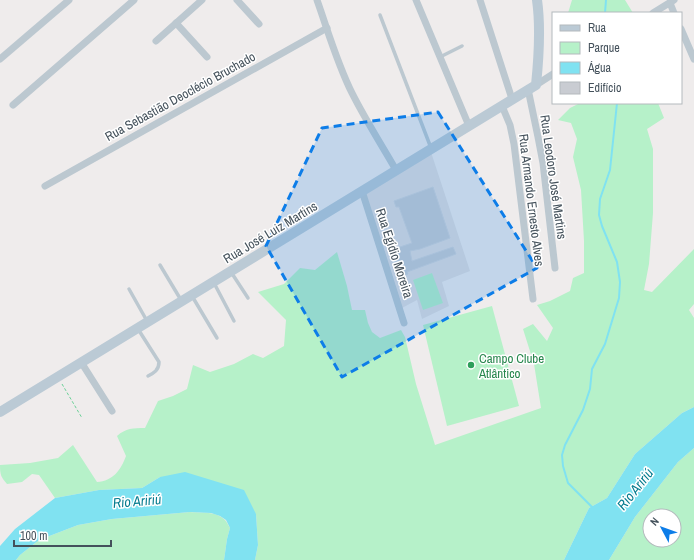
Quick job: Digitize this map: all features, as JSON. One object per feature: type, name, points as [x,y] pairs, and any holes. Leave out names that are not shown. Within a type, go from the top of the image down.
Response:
[{"type":"main road","points":[[532,87],[539,49],[537,0]]},
{"type":"main road","name":"Rua José Luiz Martins","points":[[0,412],[532,87]]},
{"type":"street","points":[[0,59],[69,0]]},
{"type":"street","points":[[13,105],[134,0]]},
{"type":"street","points":[[156,41],[202,0]]},
{"type":"street","points":[[237,0],[259,24]]},
{"type":"street","points":[[317,0],[351,92],[396,170]]},
{"type":"street","points":[[416,0],[469,126]]},
{"type":"street","points":[[480,0],[512,99]]},
{"type":"street","points":[[655,12],[672,1],[674,12]]},
{"type":"street","points":[[176,23],[206,57]]},
{"type":"street","name":"Rua Sebastião Deoclécio Bruchado","points":[[45,186],[327,28]]},
{"type":"street","points":[[682,31],[694,59]]},
{"type":"street","name":"Rua José Luiz Martins","points":[[532,87],[552,75]]},
{"type":"street","name":"Rua Leodoro José Martins","points":[[532,87],[538,137],[543,163],[555,268]]},
{"type":"street","name":"Rua Armando Ernesto Alves","points":[[502,106],[511,129],[514,144],[533,299]]},
{"type":"street","name":"Rua Egídio Moreira","points":[[362,190],[404,323]]},
{"type":"street","points":[[81,362],[112,412]]},
{"type":"lane","points":[[380,14],[431,149]]},
{"type":"lane","points":[[440,57],[462,46]]},
{"type":"lane","points":[[160,265],[182,301]]},
{"type":"lane","points":[[230,271],[248,298]]},
{"type":"lane","points":[[213,282],[234,321]]},
{"type":"lane","points":[[129,289],[148,322]]},
{"type":"lane","points":[[191,295],[217,338]]},
{"type":"lane","points":[[138,328],[159,362],[159,366],[156,371],[148,376]]},
{"type":"path","points":[[57,377],[82,418]]},
{"type":"highlighted area","points":[[438,112],[537,268],[342,377],[266,246],[322,128]]},
{"type":"shaded area","points":[[431,152],[470,271],[442,282],[449,306],[422,319],[417,300],[402,308],[364,194]]},
{"type":"green space","points":[[572,0],[625,0],[632,12],[568,12]]},
{"type":"green space","points":[[578,104],[658,104],[664,118],[647,129],[653,149],[653,213],[649,264],[644,290],[652,292],[694,249],[694,304],[689,310],[694,318],[694,407],[682,413],[635,454],[607,498],[589,508],[564,560],[255,560],[258,545],[256,514],[160,477],[142,488],[99,490],[55,498],[39,475],[32,474],[22,482],[7,484],[1,476],[0,465],[30,463],[58,458],[73,445],[97,482],[112,477],[122,466],[126,456],[117,436],[123,431],[130,429],[145,428],[158,401],[187,389],[193,365],[210,372],[234,364],[253,354],[263,358],[284,346],[286,320],[258,292],[284,284],[300,268],[315,270],[337,252],[352,310],[365,310],[372,332],[380,338],[401,330],[405,337],[416,384],[435,445],[541,408],[534,364],[523,329],[533,324],[547,341],[553,328],[537,305],[550,301],[570,291],[573,278],[584,273],[581,190],[573,157],[577,139],[571,123],[558,120],[570,108]]},
{"type":"green space","points":[[432,273],[443,303],[423,310],[413,280]]},
{"type":"green space","name":"Campo Clube Atlântico","points":[[492,306],[519,406],[447,426],[423,325]]},
{"type":"green space","points":[[694,448],[694,560],[609,560],[642,508],[642,548],[682,548],[682,508],[642,508],[678,462]]},
{"type":"green space","points":[[190,512],[213,514],[225,520],[230,528],[224,560],[16,560],[39,540],[78,525],[112,519]]},
{"type":"water","name":"Rio Aririú","points":[[694,407],[694,448],[678,462],[635,517],[609,560],[564,560],[589,508],[607,498],[635,454],[682,413]]},
{"type":"water","name":"Rio Aririú","points":[[185,472],[244,490],[256,514],[258,545],[255,560],[224,560],[230,528],[226,520],[211,513],[190,512],[112,519],[78,525],[39,540],[16,560],[0,560],[0,546],[15,529],[55,498],[99,490],[142,488],[160,477]]},
{"type":"building","points":[[433,187],[450,238],[410,251],[412,261],[453,247],[456,254],[407,272],[408,274],[399,276],[391,250],[412,243],[399,207],[396,207],[394,201]]},
{"type":"waterway","points":[[605,12],[606,0]]},
{"type":"waterway","points":[[593,508],[568,483],[563,466],[562,455],[565,445],[583,410],[590,389],[592,369],[605,344],[619,298],[620,282],[617,262],[599,215],[600,199],[610,170],[617,104]]},
{"type":"place","name":"Campo Clube Atlântico","points":[[471,365]]}]
